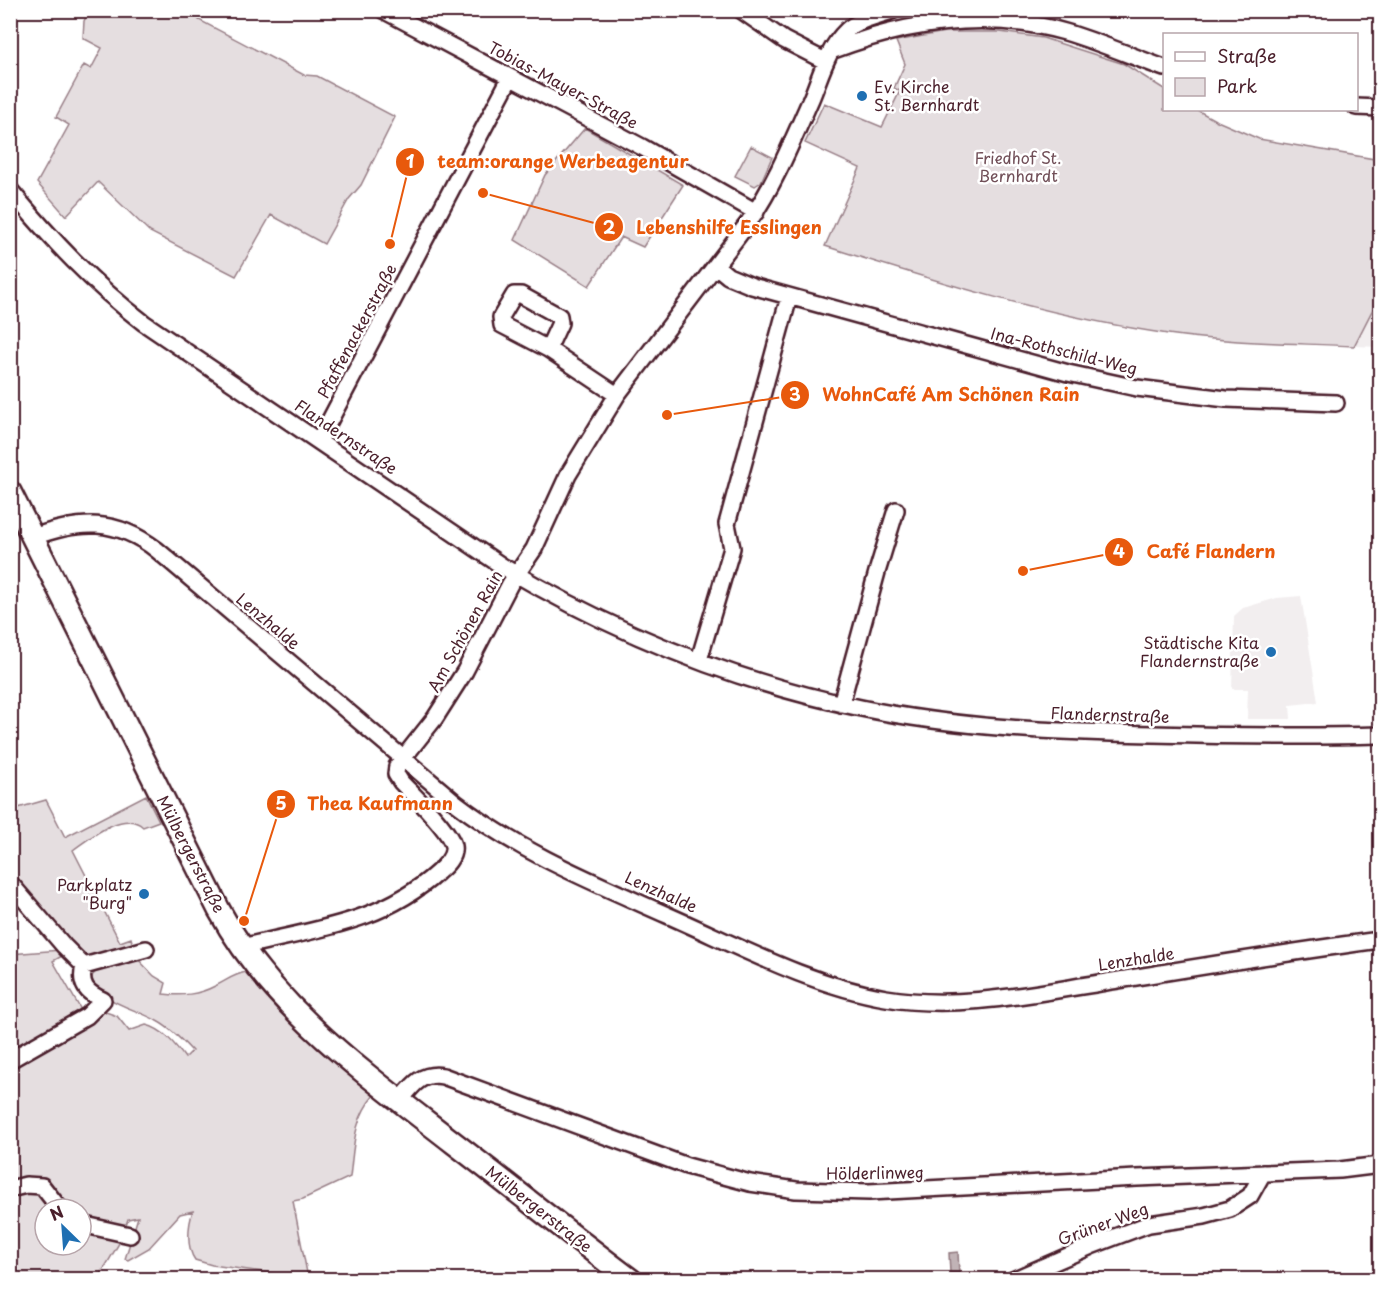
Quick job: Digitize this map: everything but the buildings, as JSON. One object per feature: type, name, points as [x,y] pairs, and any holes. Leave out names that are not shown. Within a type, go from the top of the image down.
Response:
[{"type":"street","name":"Tobias-Mayer-Straße","points":[[383,10],[626,138],[756,212]]},
{"type":"street","points":[[741,10],[784,40],[828,56],[865,39],[903,28],[936,22],[982,19],[1030,23],[1067,32],[1163,68]]},
{"type":"street","name":"Am Schönen Rain","points":[[403,758],[450,696],[478,648],[505,594],[534,549],[568,475],[617,395],[756,212],[781,167],[828,56],[851,26],[894,10]]},
{"type":"street","name":"Pfaffenackerstraße","points":[[319,441],[510,78]]},
{"type":"street","points":[[1358,107],[1380,108]]},
{"type":"street","name":"Flandernstraße","points":[[11,190],[70,258],[135,315],[319,441],[517,575],[554,597],[699,660],[766,683],[841,704],[934,720],[1032,730],[1227,736],[1380,735]]},
{"type":"street","name":"Ina-Rothschild-Weg","points":[[716,266],[739,281],[789,297],[1068,373],[1137,388],[1226,399],[1336,403]]},
{"type":"street","points":[[699,660],[732,548],[727,524],[789,297]]},
{"type":"street","points":[[548,350],[617,395]]},
{"type":"street","name":"Mülbergerstraße","points":[[10,492],[214,899],[242,947],[307,1022],[352,1063],[631,1280]]},
{"type":"street","points":[[841,704],[896,510]]},
{"type":"street","name":"Lenzhalde","points":[[33,537],[57,528],[79,525],[118,528],[136,536],[157,550],[403,758],[494,830],[548,862],[814,979],[880,997],[926,1002],[996,999],[1380,940]]},
{"type":"street","points":[[242,947],[315,932],[387,908],[412,894],[446,864],[453,854],[451,839],[398,778],[396,770],[403,758]]},
{"type":"street","points":[[10,883],[84,966]]},
{"type":"street","points":[[84,966],[146,948]]},
{"type":"street","points":[[10,1060],[87,1016],[103,1000],[92,995],[85,987],[82,978],[84,966]]},
{"type":"street","name":"Hölderlinweg","points":[[400,1101],[418,1080],[430,1075],[442,1076],[687,1166],[750,1183],[796,1190],[878,1192],[1340,1170],[1380,1165]]},
{"type":"street","name":"Grüner Weg","points":[[1013,1280],[1141,1227],[1158,1222],[1203,1216],[1234,1207],[1255,1191],[1263,1173]]},
{"type":"street","points":[[10,1189],[26,1185],[42,1186],[51,1197]]},
{"type":"street","points":[[93,1227],[130,1235]]},
{"type":"shaded area","points":[[1380,295],[1380,347],[1354,346]]},
{"type":"shaded area","name":"Städtische Kita Flandernstraße","points":[[1301,596],[1318,702],[1290,705],[1291,719],[1247,719],[1248,689],[1232,689],[1234,616],[1243,608],[1277,598]]},
{"type":"shaded area","points":[[958,1252],[959,1273],[950,1273],[949,1253]]},
{"type":"green space","points":[[89,11],[193,11],[199,20],[304,75],[317,76],[395,117],[361,185],[349,199],[324,244],[271,215],[236,276],[150,232],[98,182],[66,216],[37,183],[69,125],[56,117],[84,65],[91,69],[102,48],[83,38],[84,21]]},
{"type":"green space","name":"Friedhof St. Bernhardt","points":[[945,32],[1000,32],[1043,38],[1124,64],[1163,88],[1163,111],[1199,111],[1259,139],[1380,160],[1380,295],[1354,346],[1214,339],[1124,327],[995,297],[825,246],[860,168],[805,143],[824,103],[882,127],[900,91],[894,88],[905,64],[896,41]]},
{"type":"green space","points":[[585,128],[683,185],[643,247],[621,237],[589,286],[515,240],[545,175]]},
{"type":"green space","points":[[751,146],[772,157],[761,182],[755,186],[735,176]]},
{"type":"green space","points":[[146,795],[159,821],[143,827],[135,822],[117,823],[107,827],[73,850],[120,942],[131,938],[133,945],[88,957],[72,948],[19,888],[11,896],[11,810],[46,800],[65,837]]},
{"type":"green space","points":[[61,950],[62,956],[53,961],[81,1010],[18,1046],[11,1032],[10,954]]},
{"type":"green space","points":[[136,957],[154,976],[166,983],[163,994],[177,995],[202,991],[246,972],[318,1047],[374,1095],[358,1124],[350,1177],[303,1199],[293,1201],[308,1278],[212,1265],[195,1260],[190,1249],[189,1236],[193,1211],[180,1214],[149,1248],[128,1260],[125,1259],[138,1217],[128,1219],[121,1240],[98,1279],[11,1279],[10,1065],[103,1011],[117,1016],[129,1031],[146,1025],[158,1030],[173,1042],[185,1058],[192,1051],[176,1034],[162,1024],[117,1003],[99,991],[92,976],[97,970]]},
{"type":"place","name":"Ev. Kirche St. Bernhardt","points":[[862,96]]},
{"type":"place","name":"Lebenshilfe Esslingen","points":[[483,193]]},
{"type":"place","name":"team:orange Werbeagentur","points":[[390,244]]},
{"type":"place","name":"WohnCafé Am Schönen Rain","points":[[667,415]]},
{"type":"place","name":"Café Flandern","points":[[1023,571]]},
{"type":"place","name":"Städtische Kita Flandernstraße","points":[[1271,652]]},
{"type":"place","name":"Parkplatz \"Burg\"","points":[[144,894]]},
{"type":"place","name":"Thea Kaufmann","points":[[244,921]]}]
